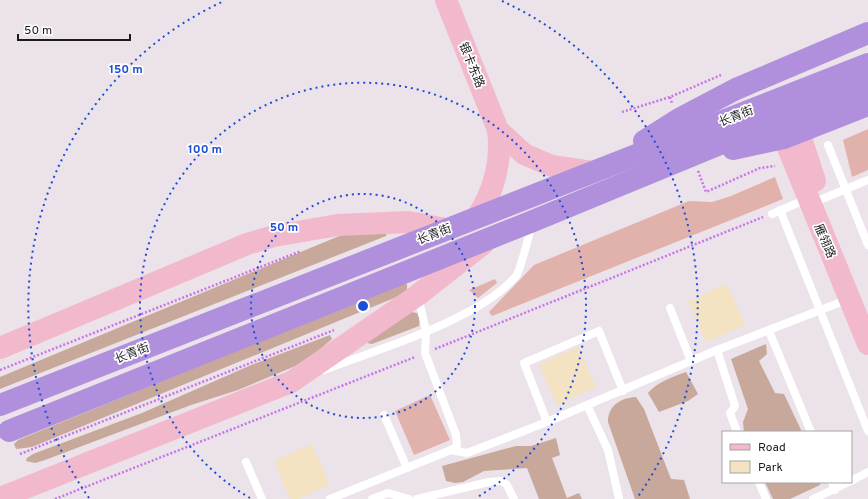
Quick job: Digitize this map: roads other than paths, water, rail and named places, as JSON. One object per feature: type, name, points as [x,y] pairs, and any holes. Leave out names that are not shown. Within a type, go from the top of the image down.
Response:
[{"type":"highway","points":[[592,172],[679,119],[736,89],[868,33]]},
{"type":"highway","name":"长青街","points":[[9,431],[533,221],[671,164],[820,92],[868,64]]},
{"type":"highway","name":"长青街","points":[[0,405],[592,172],[820,92],[868,83]]},
{"type":"highway","points":[[671,164],[792,135],[868,105]]},
{"type":"street","name":"银卡东路","points":[[446,0],[498,130]]},
{"type":"street","points":[[498,130],[524,154],[552,166],[592,172]]},
{"type":"street","points":[[477,217],[484,206],[496,175],[500,147],[498,130]]},
{"type":"street","name":"雁翎路","points":[[792,135],[849,299],[868,344]]},
{"type":"street","name":"雁翎路","points":[[815,199],[868,312]]},
{"type":"street","points":[[0,348],[248,244],[274,236],[338,225],[409,222],[446,229]]},
{"type":"street","points":[[1,497],[291,382],[418,295],[490,238]]},
{"type":"lane","points":[[828,145],[868,244]]},
{"type":"lane","points":[[772,214],[868,180]]},
{"type":"lane","points":[[780,210],[868,431]]},
{"type":"lane","points":[[291,382],[426,331],[480,306],[516,275],[533,221]]},
{"type":"lane","points":[[330,499],[451,450],[457,446],[456,435],[425,353],[426,331],[418,295]]},
{"type":"lane","points":[[451,450],[467,452],[547,422],[717,350],[820,312],[849,299]]},
{"type":"lane","points":[[670,308],[691,361]]},
{"type":"lane","points":[[547,422],[524,363],[599,331],[623,390]]},
{"type":"lane","points":[[769,331],[811,431]]},
{"type":"lane","points":[[717,350],[735,406],[730,413],[738,431]]},
{"type":"lane","points":[[425,353],[436,358]]},
{"type":"lane","points":[[587,405],[608,450],[620,499]]},
{"type":"lane","points":[[384,416],[407,468]]},
{"type":"lane","points":[[246,462],[262,499]]},
{"type":"lane","points":[[852,480],[868,472]]},
{"type":"lane","points":[[417,499],[488,482],[502,481],[507,485],[514,499]]},
{"type":"lane","points":[[758,483],[766,499]]},
{"type":"lane","points":[[813,499],[833,486],[843,483]]},
{"type":"lane","points":[[372,499],[388,493],[409,499]]}]
